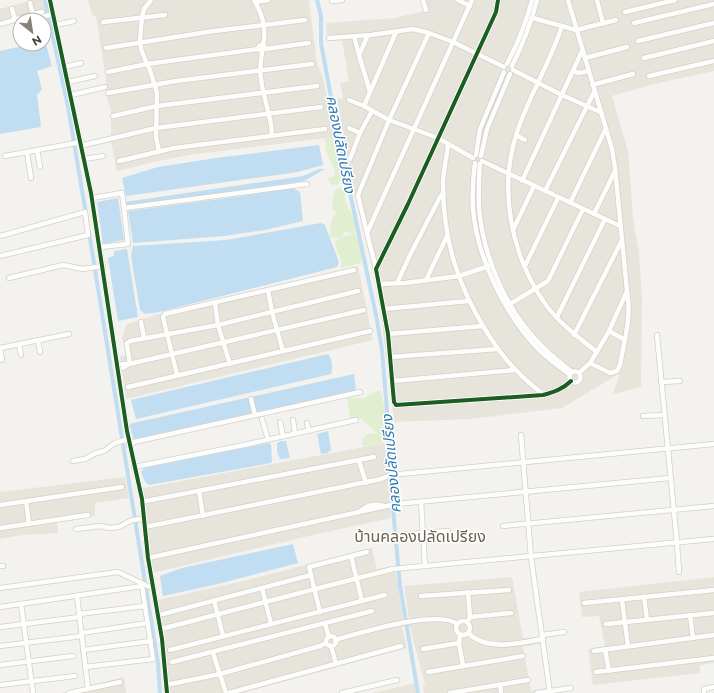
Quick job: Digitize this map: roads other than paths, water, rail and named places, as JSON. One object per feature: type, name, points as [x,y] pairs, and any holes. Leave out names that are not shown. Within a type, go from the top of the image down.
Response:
[{"type":"street","points":[[50,0],[83,144],[84,159],[120,366],[125,441],[134,467],[142,499],[139,519],[154,589],[167,693]]},
{"type":"street","points":[[151,0],[144,9],[140,41],[141,49],[150,70],[157,93],[156,128],[159,152]]},
{"type":"street","points":[[254,1],[268,0]]},
{"type":"street","points":[[332,2],[342,0]]},
{"type":"street","points":[[423,0],[426,10]]},
{"type":"street","points":[[458,0],[470,6]]},
{"type":"street","points":[[367,233],[472,0]]},
{"type":"street","points":[[376,269],[477,54],[496,12],[498,0]]},
{"type":"street","points":[[532,0],[519,42],[480,129],[478,159],[472,188],[473,210],[478,238],[505,305],[526,335],[552,362],[571,376]]},
{"type":"street","points":[[508,69],[524,42],[533,18],[537,0]]},
{"type":"street","points":[[568,0],[612,149],[629,302],[625,340],[620,366],[617,371],[610,373],[590,363]]},
{"type":"street","points":[[597,0],[603,22]]},
{"type":"street","points":[[625,12],[675,0]]},
{"type":"street","points":[[254,1],[259,8],[264,24],[264,39],[260,71],[272,136]]},
{"type":"street","points":[[30,3],[32,12]]},
{"type":"street","points":[[634,23],[714,4]]},
{"type":"street","points":[[103,22],[165,15]]},
{"type":"street","points":[[533,18],[576,30],[603,22],[616,20]]},
{"type":"street","points":[[106,48],[140,41],[264,24],[305,20]]},
{"type":"street","points":[[56,25],[74,21]]},
{"type":"street","points":[[0,24],[12,23]]},
{"type":"street","points":[[638,40],[714,23]]},
{"type":"street","points":[[562,26],[522,117],[516,135],[511,154],[509,174],[510,218],[529,278],[547,306],[574,335],[597,352]]},
{"type":"street","points":[[329,38],[413,30],[429,33],[453,42],[600,112]]},
{"type":"street","points":[[364,106],[396,32]]},
{"type":"street","points":[[429,33],[389,120],[358,195],[384,309],[388,334],[394,402],[396,405],[544,394],[559,389],[566,385],[571,376],[576,372],[579,373],[590,363],[609,331],[627,292]]},
{"type":"street","points":[[359,55],[368,35]]},
{"type":"street","points":[[354,36],[370,92]]},
{"type":"street","points":[[644,58],[714,41]]},
{"type":"street","points":[[108,72],[147,64],[309,43]]},
{"type":"street","points":[[584,58],[627,47]]},
{"type":"street","points":[[522,181],[582,51]]},
{"type":"street","points":[[649,76],[714,61]]},
{"type":"street","points":[[65,67],[81,63]]},
{"type":"street","points":[[108,93],[154,85],[312,64]]},
{"type":"street","points":[[573,70],[579,73],[588,70]]},
{"type":"street","points":[[592,84],[633,74]]},
{"type":"street","points":[[68,82],[95,76]]},
{"type":"street","points":[[113,116],[157,106],[316,86]]},
{"type":"street","points":[[71,95],[105,87]]},
{"type":"street","points":[[545,191],[594,92]]},
{"type":"street","points":[[349,100],[364,106],[389,120],[438,138],[522,181],[620,226]]},
{"type":"street","points":[[5,156],[83,144],[156,128],[269,115],[321,107]]},
{"type":"street","points":[[350,159],[360,133],[372,111]]},
{"type":"street","points":[[349,128],[360,133]]},
{"type":"street","points":[[570,203],[606,128]]},
{"type":"street","points":[[119,161],[174,148],[325,129]]},
{"type":"street","points":[[516,135],[525,140]]},
{"type":"street","points":[[448,144],[443,183],[447,236],[449,247],[468,301],[498,349],[515,370],[544,394]]},
{"type":"street","points":[[37,150],[40,167]]},
{"type":"street","points":[[26,152],[31,178]]},
{"type":"street","points":[[84,159],[103,156]]},
{"type":"street","points":[[594,214],[615,171]]},
{"type":"street","points":[[124,208],[307,184]]},
{"type":"street","points":[[513,230],[534,186]]},
{"type":"street","points":[[92,198],[122,193],[128,244],[100,247]]},
{"type":"street","points":[[397,283],[443,193]]},
{"type":"street","points":[[525,266],[558,198]]},
{"type":"street","points":[[510,304],[548,281],[583,209]]},
{"type":"street","points":[[0,236],[85,212],[88,235],[0,256]]},
{"type":"street","points":[[557,317],[605,219]]},
{"type":"street","points":[[426,280],[447,236]]},
{"type":"street","points":[[574,335],[622,240]]},
{"type":"street","points":[[9,278],[63,265],[83,269],[102,266]]},
{"type":"street","points":[[379,284],[459,276],[489,266]]},
{"type":"street","points":[[489,266],[510,304],[529,333],[571,376],[575,383],[579,382],[581,377],[579,373]]},
{"type":"street","points":[[177,375],[167,334],[164,314],[354,270]]},
{"type":"street","points":[[268,290],[272,312],[283,351]]},
{"type":"street","points":[[129,364],[127,343],[144,338],[218,325],[358,291]]},
{"type":"street","points":[[384,309],[468,301]]},
{"type":"street","points":[[214,303],[218,325],[230,364]]},
{"type":"street","points":[[120,366],[223,344],[364,310]]},
{"type":"street","points":[[141,322],[144,338]]},
{"type":"street","points":[[388,334],[483,326]]},
{"type":"street","points":[[128,387],[370,330]]},
{"type":"street","points":[[609,331],[625,340]]},
{"type":"street","points":[[2,360],[0,348],[69,334]]},
{"type":"street","points":[[657,335],[679,572]]},
{"type":"street","points":[[38,340],[40,352]]},
{"type":"street","points":[[19,344],[21,355]]},
{"type":"street","points":[[390,357],[498,349]]},
{"type":"street","points":[[392,381],[515,370]]},
{"type":"street","points":[[661,382],[680,381]]},
{"type":"street","points":[[73,461],[89,458],[125,441],[134,442],[360,392]]},
{"type":"street","points":[[251,399],[255,416]]},
{"type":"street","points":[[643,416],[664,415]]},
{"type":"street","points":[[262,419],[268,440]]},
{"type":"street","points":[[293,420],[295,434]]},
{"type":"street","points":[[134,467],[268,440],[356,420]]},
{"type":"street","points":[[280,422],[283,436]]},
{"type":"street","points":[[307,423],[308,431]]},
{"type":"street","points":[[521,435],[532,557],[550,692]]},
{"type":"street","points":[[150,526],[381,480],[390,475],[714,444]]},
{"type":"street","points":[[146,501],[374,457]]},
{"type":"street","points":[[359,461],[366,483]]},
{"type":"street","points":[[148,558],[359,512],[379,509],[396,504],[670,478]]},
{"type":"street","points":[[0,505],[122,487]]},
{"type":"street","points":[[199,491],[203,516]]},
{"type":"street","points":[[26,501],[29,524]]},
{"type":"street","points":[[421,502],[425,566]]},
{"type":"street","points":[[503,526],[714,506]]},
{"type":"street","points":[[0,528],[88,515]]},
{"type":"street","points":[[76,529],[100,526],[109,528],[119,527],[139,519]]},
{"type":"street","points":[[389,536],[448,531]]},
{"type":"street","points":[[160,629],[393,569],[713,539]]},
{"type":"street","points":[[320,612],[309,568],[311,566],[367,552]]},
{"type":"street","points":[[351,556],[362,601]]},
{"type":"street","points":[[0,588],[118,572],[154,589]]},
{"type":"street","points":[[163,614],[311,575]]},
{"type":"street","points":[[0,607],[142,586],[153,659],[85,667]]},
{"type":"street","points":[[262,588],[271,624]]},
{"type":"street","points":[[421,596],[508,590]]},
{"type":"street","points":[[584,603],[714,590]]},
{"type":"street","points":[[467,622],[470,617],[468,592]]},
{"type":"street","points":[[170,650],[385,595]]},
{"type":"street","points":[[77,596],[88,688]]},
{"type":"street","points":[[644,597],[648,620]]},
{"type":"street","points":[[214,600],[223,636]]},
{"type":"street","points":[[622,600],[628,646]]},
{"type":"street","points":[[21,604],[33,693]]},
{"type":"street","points":[[0,628],[145,606]]},
{"type":"street","points":[[172,662],[372,611]]},
{"type":"street","points":[[470,617],[511,613]]},
{"type":"street","points":[[606,624],[714,613]]},
{"type":"street","points":[[690,615],[693,638]]},
{"type":"street","points":[[335,640],[412,621],[441,619],[451,620],[457,624]]},
{"type":"street","points":[[457,624],[462,621],[467,622]]},
{"type":"street","points":[[467,622],[470,627],[468,633]]},
{"type":"street","points":[[0,646],[148,624]]},
{"type":"street","points":[[325,624],[329,636],[333,637],[335,640]]},
{"type":"street","points":[[457,624],[456,628],[460,635],[459,643],[463,666]]},
{"type":"street","points":[[468,633],[473,638],[487,644],[508,644],[564,632]]},
{"type":"street","points":[[460,635],[468,633]]},
{"type":"street","points":[[594,650],[714,635]]},
{"type":"street","points":[[166,685],[220,674],[320,646],[326,643],[329,636]]},
{"type":"street","points":[[83,650],[151,640]]},
{"type":"street","points":[[335,640],[335,644],[332,646],[336,664]]},
{"type":"street","points":[[326,643],[332,646]]},
{"type":"street","points":[[423,649],[459,643]]},
{"type":"street","points":[[212,653],[228,693],[401,646]]},
{"type":"street","points":[[605,649],[609,671]]},
{"type":"street","points":[[0,665],[73,656]]},
{"type":"street","points":[[428,672],[523,656]]},
{"type":"street","points":[[596,672],[714,658]]},
{"type":"street","points":[[0,685],[75,676]]},
{"type":"street","points":[[342,693],[397,680]]},
{"type":"street","points":[[450,693],[528,680]]},
{"type":"street","points":[[70,693],[120,682]]},
{"type":"street","points":[[500,684],[501,693]]},
{"type":"street","points":[[704,693],[704,689],[714,687]]},
{"type":"street","points":[[537,693],[571,688]]},
{"type":"water","points":[[12,48],[12,52],[48,52],[52,66],[37,71],[42,89],[37,95],[41,127],[0,134],[0,51]]},
{"type":"water","points":[[319,145],[323,165],[298,172],[126,196],[122,178],[158,167]]},
{"type":"water","points":[[319,169],[325,169],[304,181],[128,207],[125,202],[303,176]]},
{"type":"water","points":[[292,188],[300,192],[303,221],[265,230],[224,236],[133,243],[128,211]]},
{"type":"water","points":[[118,198],[124,240],[103,244],[97,202]]},
{"type":"water","points":[[321,223],[325,225],[339,262],[337,267],[159,312],[145,314],[140,310],[131,256],[133,246],[226,240]]},
{"type":"water","points":[[127,249],[138,317],[118,321],[108,258],[114,256],[114,251]]},
{"type":"water","points":[[328,354],[332,363],[331,374],[136,419],[131,400]]},
{"type":"water","points":[[354,374],[356,391],[134,440],[129,424]]},
{"type":"water","points":[[328,431],[331,450],[328,453],[321,454],[317,434]]},
{"type":"water","points":[[286,441],[290,458],[280,459],[277,451],[277,443]]},
{"type":"water","points":[[269,443],[271,445],[271,463],[149,485],[145,482],[141,472],[144,468]]},
{"type":"water","points":[[293,544],[298,563],[218,584],[163,596],[160,576],[182,568]]},
{"type":"waterway","points":[[45,0],[68,107],[86,214]]},
{"type":"waterway","name":"คลองปลัดเปรียง","points":[[317,0],[321,16],[321,43],[340,146],[382,350],[390,475],[400,586],[418,693]]},
{"type":"waterway","points":[[89,232],[158,663],[160,693]]},
{"type":"district","name":"บ้านคลองปลัดเปรียง","points":[[420,536]]}]
